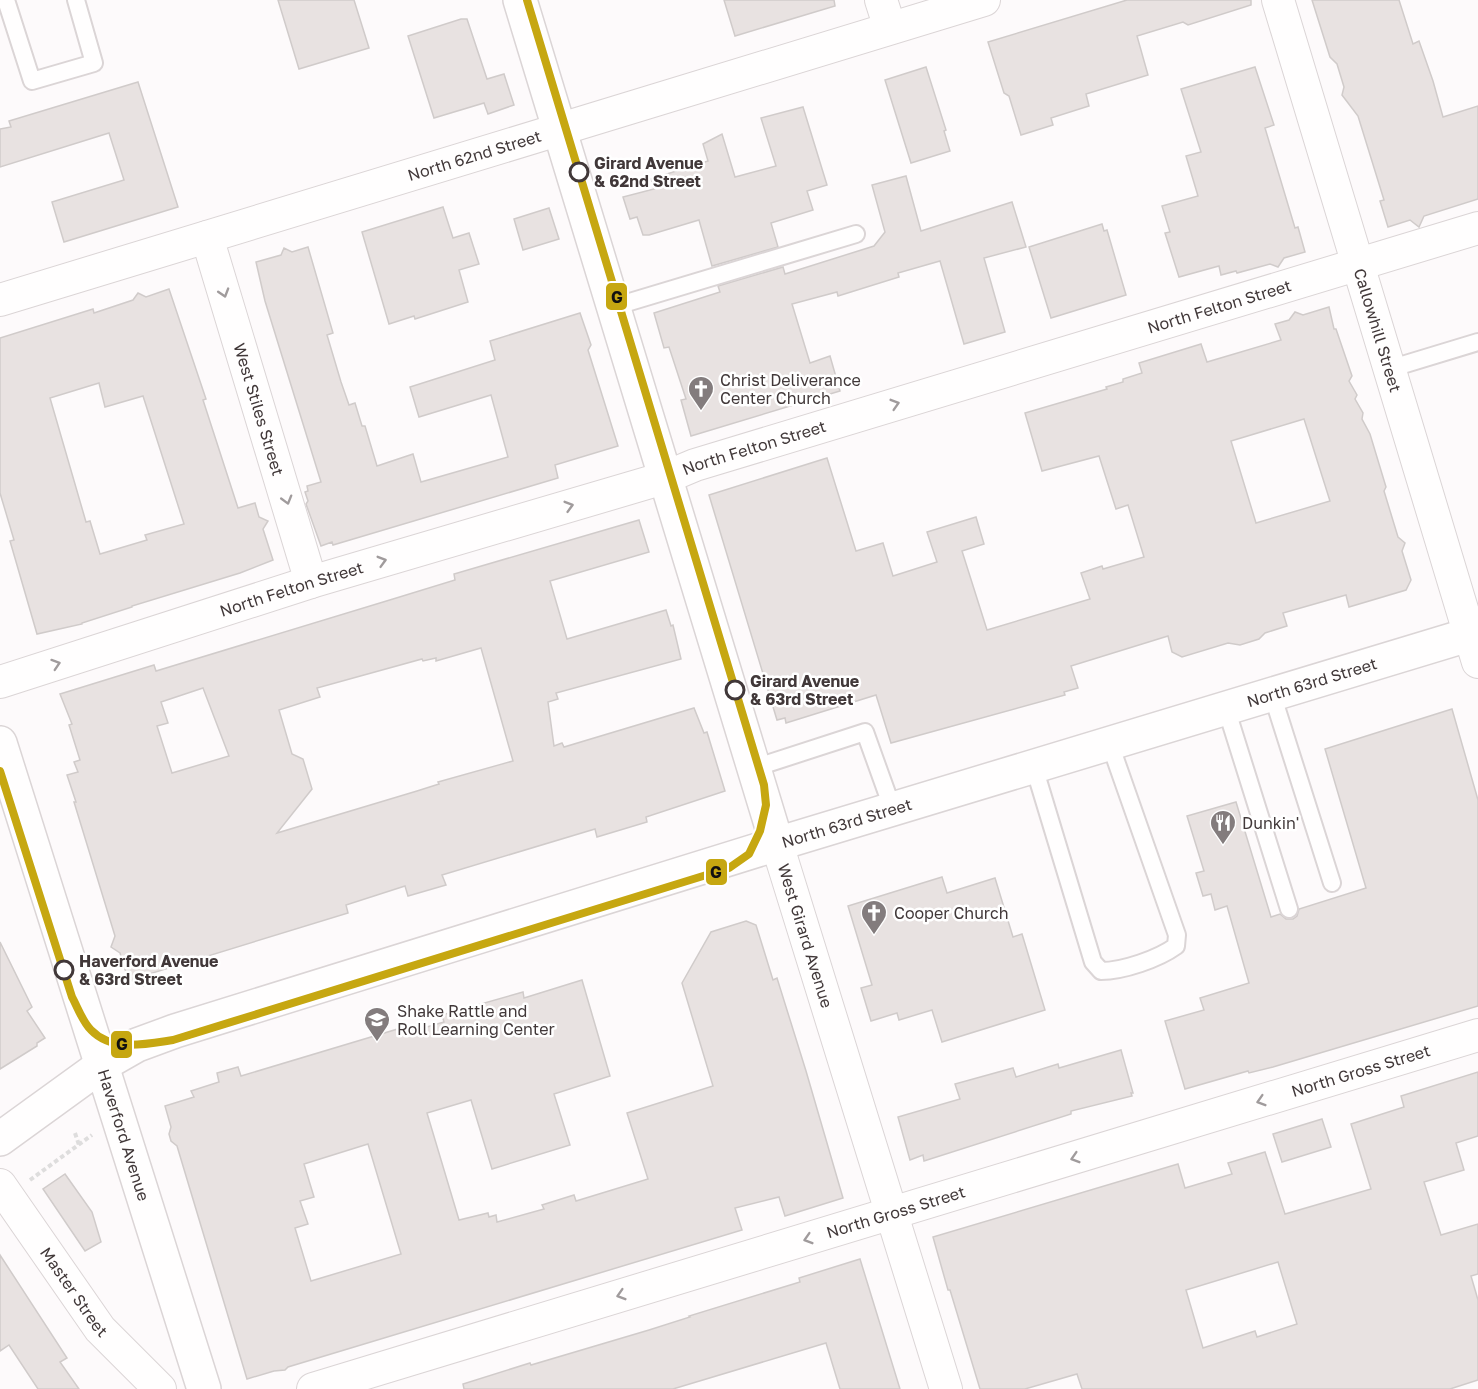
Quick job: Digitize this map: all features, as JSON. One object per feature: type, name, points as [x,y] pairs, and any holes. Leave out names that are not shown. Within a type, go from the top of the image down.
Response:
[{"type":"main road","name":"West Girard Avenue","points":[[520,0],[777,844]]},
{"type":"main road","name":"North 63rd Street","points":[[0,1139],[102,1065],[137,1045],[175,1030],[1272,694],[1475,642]]},
{"type":"main road","name":"Haverford Avenue","points":[[0,743],[204,1389]]},
{"type":"street","name":"North 62nd Street","points":[[0,300],[559,130],[886,14],[984,0]]},
{"type":"street","name":"Callowhill Street","points":[[1278,0],[1389,369],[1475,642]]},
{"type":"street","name":"North Felton Street","points":[[0,682],[311,582],[664,478],[694,465],[1478,228]]},
{"type":"street","name":"West Stiles Street","points":[[207,237],[311,582]]},
{"type":"street","name":"West Girard Avenue","points":[[777,844],[946,1389]]},
{"type":"street","name":"North Gross Street","points":[[313,1389],[1478,1035]]},
{"type":"street","name":"Master Street","points":[[12,1185],[100,1329],[160,1389]]},
{"type":"lane","points":[[6,0],[32,81],[94,63],[76,0]]},
{"type":"lane","points":[[613,307],[856,234]]},
{"type":"lane","points":[[1389,369],[1478,342]]},
{"type":"lane","points":[[1272,694],[1332,883]]},
{"type":"lane","points":[[1226,708],[1289,909]]},
{"type":"lane","points":[[754,768],[865,732],[893,810]]},
{"type":"lane","points":[[1034,767],[1093,962],[1101,971],[1115,971],[1167,953],[1176,946],[1177,935],[1110,744]]},
{"type":"path","points":[[75,1133],[79,1145]]},
{"type":"path","points":[[12,1185],[93,1135]]},
{"type":"building","points":[[278,0],[354,0],[369,48],[299,69]]},
{"type":"building","points":[[724,0],[834,0],[835,6],[735,36]]},
{"type":"building","points":[[1127,0],[1251,0],[1251,5],[1188,25],[1183,22],[1137,36],[1148,75],[1086,94],[1089,106],[1051,118],[1053,125],[1021,135],[1009,96],[1004,93],[988,42]]},
{"type":"building","points":[[1312,0],[1399,0],[1413,44],[1419,41],[1443,117],[1478,106],[1478,199],[1424,216],[1419,227],[1410,220],[1388,227],[1380,201],[1384,200],[1358,116],[1342,95],[1344,87],[1337,64],[1330,57]]},
{"type":"building","points":[[467,19],[487,79],[504,74],[514,105],[488,114],[484,103],[434,118],[408,36]]},
{"type":"building","points":[[926,67],[946,130],[944,131],[950,151],[911,163],[885,80]]},
{"type":"building","points":[[1255,67],[1274,125],[1265,128],[1295,228],[1298,227],[1305,252],[1284,258],[1278,267],[1270,264],[1221,275],[1219,266],[1179,277],[1165,233],[1170,232],[1162,206],[1198,196],[1186,156],[1201,152],[1181,89]]},
{"type":"building","points":[[138,82],[178,207],[64,242],[52,202],[124,180],[109,133],[0,167],[0,129],[11,127],[9,121]]},
{"type":"building","points":[[803,107],[827,185],[807,191],[813,210],[771,223],[778,247],[712,266],[699,220],[643,235],[637,217],[630,219],[623,197],[654,189],[651,179],[708,161],[703,144],[722,134],[735,177],[776,166],[761,118]]},
{"type":"building","points":[[906,176],[921,231],[1012,202],[1026,247],[984,258],[1005,332],[964,344],[940,261],[898,273],[899,277],[838,296],[837,292],[792,304],[810,363],[830,356],[840,391],[691,436],[681,400],[686,399],[669,347],[664,348],[654,313],[720,292],[718,286],[783,267],[785,274],[874,246],[885,232],[872,185]]},
{"type":"building","points":[[443,207],[453,238],[469,233],[479,264],[459,270],[468,302],[415,319],[414,316],[389,324],[362,232]]},
{"type":"building","points":[[549,208],[559,239],[523,250],[514,219]]},
{"type":"building","points":[[1102,224],[1104,231],[1107,230],[1126,295],[1051,318],[1029,247]]},
{"type":"building","points":[[308,247],[333,333],[327,335],[341,382],[349,405],[355,403],[362,426],[365,426],[377,466],[413,454],[421,482],[508,457],[491,395],[419,417],[410,387],[495,360],[490,341],[580,313],[591,345],[588,350],[618,446],[555,465],[558,478],[333,545],[332,542],[321,546],[306,504],[308,501],[305,492],[308,491],[307,486],[321,482],[265,301],[256,262],[281,255],[284,248],[292,252]]},
{"type":"building","points":[[169,289],[206,399],[203,400],[238,508],[255,503],[259,517],[268,521],[263,529],[273,560],[240,573],[82,624],[37,634],[10,541],[14,540],[0,493],[0,338],[93,309],[94,313],[133,300],[138,293],[146,297]],"holes":[[[99,383],[105,407],[143,396],[184,524],[145,535],[147,540],[100,554],[90,521],[86,522],[50,398]]]},
{"type":"building","points":[[1329,307],[1334,329],[1336,329],[1352,376],[1349,381],[1357,395],[1355,399],[1363,413],[1362,419],[1370,434],[1386,487],[1384,491],[1398,537],[1405,543],[1402,551],[1411,580],[1406,590],[1349,607],[1346,595],[1283,613],[1287,626],[1265,633],[1259,639],[1240,645],[1228,643],[1182,657],[1172,652],[1168,636],[1071,666],[1078,688],[1064,692],[1065,695],[891,743],[876,695],[786,723],[785,718],[777,720],[709,495],[827,458],[856,551],[883,543],[893,576],[937,562],[927,532],[976,517],[984,544],[962,551],[987,630],[1090,599],[1081,573],[1144,557],[1128,505],[1116,509],[1099,456],[1042,471],[1025,413],[1107,389],[1106,387],[1123,382],[1123,379],[1142,373],[1139,363],[1201,344],[1207,362],[1281,340],[1275,324],[1289,320],[1295,312],[1303,315]],"holes":[[[1304,419],[1330,501],[1256,523],[1231,441]]]},
{"type":"building","points":[[639,520],[649,552],[550,581],[567,639],[666,610],[671,626],[673,625],[681,659],[556,693],[558,699],[548,702],[554,746],[562,743],[564,747],[694,708],[704,733],[707,732],[725,791],[646,817],[647,822],[597,837],[595,829],[442,875],[446,885],[408,896],[405,886],[346,905],[348,913],[149,974],[143,986],[128,979],[120,953],[111,947],[115,936],[67,775],[78,772],[74,762],[80,760],[69,725],[72,724],[60,694],[154,665],[156,671],[393,599],[455,580],[454,574]],"holes":[[[481,648],[513,761],[277,833],[312,789],[303,759],[292,754],[279,710],[320,697],[317,688],[422,659],[423,661],[436,658],[436,661]],[[203,688],[229,756],[172,773],[157,726],[168,723],[161,702]]]},
{"type":"building","points":[[1452,709],[1478,800],[1478,1006],[1273,1067],[1249,1073],[1248,1071],[1185,1089],[1165,1021],[1204,1010],[1200,998],[1249,983],[1227,906],[1215,910],[1211,894],[1203,896],[1196,873],[1204,871],[1187,816],[1236,802],[1271,917],[1280,914],[1286,919],[1293,919],[1297,916],[1299,909],[1366,888],[1325,749]]},
{"type":"building","points":[[942,877],[947,893],[995,878],[1013,937],[1022,934],[1045,1010],[942,1042],[932,1010],[899,1020],[897,1013],[871,1021],[861,988],[872,985],[848,906]]},
{"type":"building","points":[[746,921],[756,925],[773,980],[777,978],[843,1198],[785,1216],[779,1197],[735,1208],[742,1230],[288,1367],[285,1370],[247,1379],[177,1146],[171,1141],[169,1134],[171,1127],[165,1106],[194,1097],[191,1091],[219,1082],[217,1073],[238,1067],[241,1076],[401,1028],[403,1034],[444,1022],[442,1015],[523,992],[524,998],[582,980],[610,1076],[554,1094],[570,1145],[492,1169],[471,1100],[427,1113],[459,1220],[488,1213],[489,1217],[496,1215],[497,1222],[544,1209],[542,1205],[574,1195],[576,1201],[648,1179],[627,1113],[713,1086],[682,983],[711,932]],"holes":[[[368,1144],[401,1254],[311,1281],[295,1228],[308,1224],[300,1201],[314,1197],[304,1164]]]},
{"type":"building","points":[[0,942],[32,1007],[27,1011],[45,1038],[37,1043],[37,1046],[0,1069]]},
{"type":"building","points":[[1121,1050],[1132,1096],[1071,1111],[1071,1114],[924,1161],[923,1155],[910,1160],[898,1117],[960,1099],[955,1084],[1013,1068],[1016,1077],[1058,1064],[1059,1068]]},
{"type":"building","points":[[1478,1072],[1478,1136],[1456,1143],[1464,1170],[1424,1182],[1441,1235],[1478,1224],[1478,1274],[1471,1276],[1478,1300],[1478,1380],[1450,1389],[1082,1389],[1077,1374],[1025,1389],[980,1389],[933,1237],[1178,1164],[1185,1188],[1232,1174],[1228,1163],[1265,1152],[1285,1214],[1371,1189],[1351,1124],[1404,1107],[1401,1096]],"holes":[[[1278,1262],[1297,1324],[1257,1337],[1255,1331],[1203,1348],[1186,1290]]]},
{"type":"building","points":[[1322,1119],[1331,1147],[1282,1162],[1273,1134]]},
{"type":"building","points":[[65,1174],[92,1212],[101,1242],[85,1251],[43,1189]]},
{"type":"building","points":[[0,1255],[67,1358],[60,1362],[79,1389],[38,1389],[9,1345],[0,1351]]},
{"type":"building","points":[[860,1259],[900,1389],[840,1389],[826,1343],[673,1389],[464,1389],[463,1384],[649,1330],[800,1282],[799,1278]]},
{"type":"transit line","name":"G","points":[[0,771],[72,997],[91,1030],[99,1037],[119,1044],[130,1045],[173,1040],[729,868],[749,854],[760,831],[766,805],[764,785],[527,0]]},
{"type":"place","name":"Girard Avenue & 62nd Street","points":[[579,172]]},
{"type":"place","name":"Christ Deliverance Center Church","points":[[701,412]]},
{"type":"place","name":"Girard Avenue & 63rd Street","points":[[735,690]]},
{"type":"place","name":"Dunkin'","points":[[1223,846]]},
{"type":"place","name":"Cooper Church","points":[[874,936]]},
{"type":"place","name":"Haverford Avenue & 63rd Street","points":[[64,970]]},
{"type":"place","name":"Shake Rattle and Roll Learning Center","points":[[377,1043]]}]
